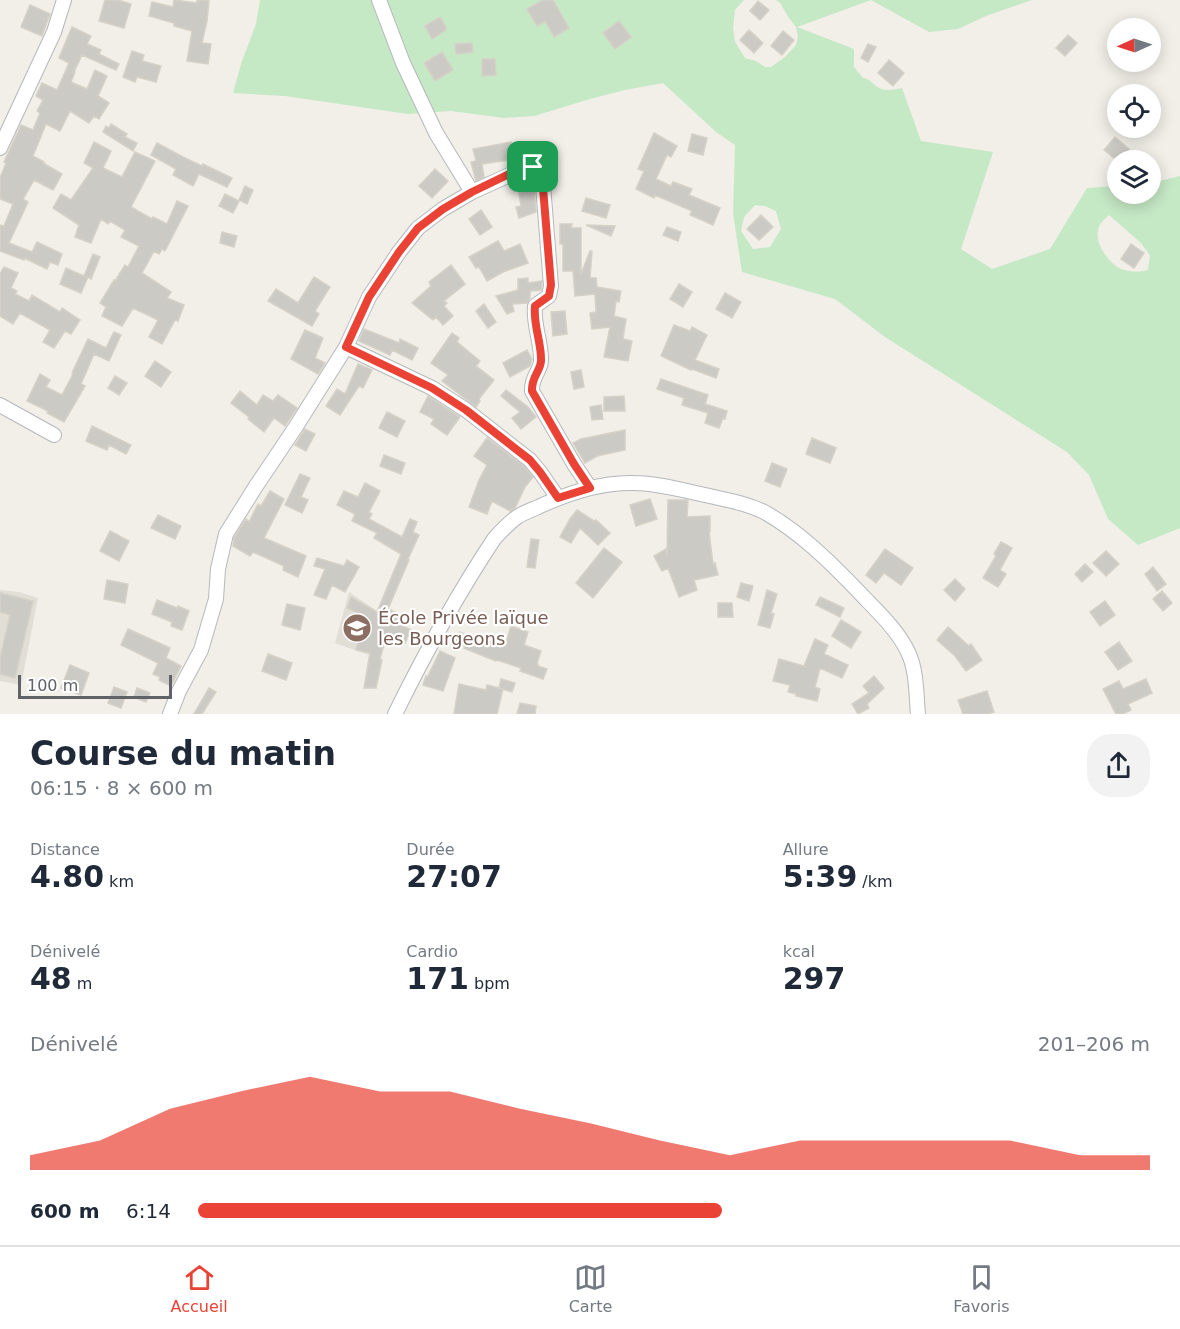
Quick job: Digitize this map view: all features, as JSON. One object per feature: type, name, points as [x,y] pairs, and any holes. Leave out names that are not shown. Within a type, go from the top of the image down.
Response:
[{"type":"street","points":[[0,148],[54,32],[64,0]]},
{"type":"street","points":[[379,0],[403,63],[436,133],[472,192]]},
{"type":"street","points":[[170,714],[179,691],[201,650],[216,599],[218,569],[226,534],[346,347],[369,297],[418,228],[443,209],[472,192],[525,168],[537,167],[542,172],[551,285],[549,296],[535,306],[542,360],[532,381],[532,391],[590,488]]},
{"type":"street","points":[[346,347],[432,388],[466,410],[530,460],[558,498]]},
{"type":"street","points":[[0,405],[54,435]]},
{"type":"street","points":[[395,714],[445,617],[494,539],[519,516],[558,498],[610,484],[635,483],[698,493],[753,506],[794,531],[894,630],[912,660],[918,714]]},
{"type":"shaded area","points":[[0,590],[19,592],[38,598],[21,685],[0,681]]},
{"type":"shaded area","name":"École Privée laïque les Bourgeons","points":[[349,592],[378,613],[369,655],[335,643]]},
{"type":"green space","points":[[260,0],[744,0],[735,10],[733,28],[735,42],[745,58],[765,67],[771,67],[796,45],[798,37],[796,27],[776,0],[871,0],[797,27],[854,49],[854,67],[863,78],[879,88],[892,90],[902,88],[921,141],[993,152],[961,249],[992,269],[1050,249],[1087,188],[1107,187],[1107,204],[1161,204],[1161,181],[1180,176],[1180,528],[1138,545],[1108,519],[1089,475],[1067,452],[885,337],[835,299],[742,272],[733,213],[735,145],[716,132],[663,83],[625,90],[534,116],[504,118],[451,111],[408,114],[285,96],[233,93],[256,24]],"holes":[[[755,205],[776,211],[781,229],[770,247],[753,249],[741,231],[744,217]],[[1109,215],[1141,243],[1150,255],[1148,270],[1136,272],[1123,270],[1105,255],[1098,240],[1098,230],[1102,221]]]},
{"type":"green space","points":[[871,0],[1032,0],[986,16],[958,29],[929,32]]},
{"type":"building","points":[[105,0],[118,0],[131,4],[124,28],[99,21]]},
{"type":"building","points":[[174,0],[197,3],[197,0],[209,1],[202,43],[211,44],[208,64],[187,61],[192,31],[149,16],[152,2],[173,7]]},
{"type":"building","points":[[543,0],[553,0],[569,28],[554,37],[545,21],[537,26],[527,9]]},
{"type":"building","points":[[758,1],[769,10],[760,20],[750,11]]},
{"type":"building","points":[[30,5],[50,14],[42,36],[21,27]]},
{"type":"building","points":[[440,17],[446,30],[432,39],[425,26]]},
{"type":"building","points":[[619,21],[631,37],[615,49],[603,33]]},
{"type":"building","points":[[72,27],[91,36],[87,44],[101,50],[99,54],[119,64],[116,70],[82,55],[71,82],[87,89],[95,70],[107,76],[98,96],[109,103],[99,119],[94,116],[89,123],[70,111],[60,131],[46,124],[33,156],[62,174],[53,190],[34,180],[23,199],[28,202],[9,243],[32,252],[37,242],[62,254],[58,265],[50,262],[47,269],[24,258],[24,260],[0,251],[0,225],[4,226],[13,204],[0,199],[0,178],[6,163],[4,162],[21,125],[33,130],[40,113],[37,111],[43,100],[36,96],[42,83],[57,90],[69,63],[59,58]]},
{"type":"building","points":[[749,30],[763,43],[754,53],[740,40]]},
{"type":"building","points":[[783,31],[794,40],[782,55],[771,46]]},
{"type":"building","points":[[1068,35],[1077,43],[1065,56],[1056,48]]},
{"type":"building","points":[[472,43],[473,52],[456,54],[455,44]]},
{"type":"building","points":[[868,44],[876,47],[868,62],[861,58]]},
{"type":"building","points":[[132,51],[144,55],[142,61],[161,66],[156,82],[137,77],[135,82],[123,77]]},
{"type":"building","points":[[442,52],[453,70],[435,81],[424,63]]},
{"type":"building","points":[[482,59],[495,59],[496,75],[482,76]]},
{"type":"building","points":[[889,60],[904,73],[893,86],[878,73]]},
{"type":"building","points":[[111,124],[127,134],[125,137],[137,143],[133,151],[103,132],[106,126],[109,128]]},
{"type":"building","points":[[654,133],[677,146],[671,157],[667,155],[656,179],[671,186],[673,182],[692,189],[689,195],[720,208],[713,225],[690,215],[692,211],[636,189],[644,171],[638,169]]},
{"type":"building","points":[[692,134],[707,138],[703,155],[688,151]]},
{"type":"building","points":[[1114,138],[1129,149],[1107,150],[1107,152],[1104,150]]},
{"type":"building","points":[[94,142],[111,151],[103,168],[122,177],[135,152],[155,161],[131,207],[152,219],[153,217],[167,224],[177,201],[188,206],[165,251],[162,249],[159,254],[154,251],[142,273],[171,292],[167,298],[184,305],[178,321],[175,320],[162,344],[149,337],[158,320],[133,308],[122,326],[102,316],[106,307],[100,303],[125,265],[128,267],[139,246],[121,237],[125,230],[110,221],[108,224],[101,219],[91,243],[75,237],[79,225],[53,208],[61,194],[71,200],[93,168],[84,163]]},
{"type":"building","points":[[511,142],[514,159],[482,164],[484,177],[476,181],[471,162],[476,161],[473,149]]},
{"type":"building","points":[[157,143],[202,166],[203,164],[232,178],[227,187],[199,174],[193,186],[173,175],[176,169],[151,155]]},
{"type":"building","points":[[435,169],[448,181],[432,198],[419,186]]},
{"type":"building","points":[[533,176],[536,212],[519,218],[516,207],[521,206],[519,193],[522,192],[519,181]]},
{"type":"building","points":[[245,186],[253,190],[247,204],[239,200]]},
{"type":"building","points":[[225,194],[239,201],[233,213],[219,206]]},
{"type":"building","points":[[586,198],[610,205],[606,218],[582,211]]},
{"type":"building","points":[[481,210],[492,227],[480,235],[469,219]]},
{"type":"building","points":[[761,215],[773,227],[759,240],[747,229]]},
{"type":"building","points":[[560,224],[572,224],[571,228],[581,228],[581,274],[590,251],[592,251],[590,278],[596,278],[597,287],[621,291],[619,302],[616,301],[614,316],[626,319],[623,339],[632,341],[628,361],[604,357],[610,327],[592,329],[590,313],[596,312],[595,294],[575,296],[573,271],[563,271]]},
{"type":"building","points":[[586,225],[615,226],[611,236]]},
{"type":"building","points":[[667,227],[681,232],[678,241],[663,235]]},
{"type":"building","points":[[222,232],[237,236],[234,247],[220,243]]},
{"type":"building","points":[[498,241],[504,251],[520,244],[528,263],[503,272],[487,281],[479,267],[476,268],[469,257]]},
{"type":"building","points":[[1131,244],[1144,253],[1134,268],[1121,259]]},
{"type":"building","points":[[93,254],[100,257],[91,279],[88,277],[81,293],[60,284],[66,268],[84,276]]},
{"type":"building","points":[[451,265],[465,284],[444,301],[447,303],[444,306],[453,316],[443,325],[436,317],[433,320],[412,303],[431,286],[429,282]]},
{"type":"building","points":[[4,267],[18,273],[11,288],[17,291],[15,294],[29,301],[32,295],[60,312],[62,308],[80,320],[71,334],[65,331],[54,348],[43,342],[50,330],[20,313],[13,324],[0,316],[0,274]]},
{"type":"building","points":[[314,277],[330,287],[315,311],[319,314],[312,326],[268,301],[276,289],[298,303]]},
{"type":"building","points":[[528,278],[528,283],[542,281],[541,290],[530,291],[527,303],[512,304],[514,311],[507,314],[496,296],[518,290],[518,279]]},
{"type":"building","points":[[679,284],[692,292],[683,307],[670,299]]},
{"type":"building","points":[[725,293],[741,302],[732,318],[716,309]]},
{"type":"building","points":[[484,304],[496,322],[488,328],[476,311]]},
{"type":"building","points":[[565,311],[567,334],[553,336],[551,312]]},
{"type":"building","points":[[674,325],[690,331],[692,327],[707,335],[695,360],[719,369],[716,378],[691,370],[661,356]]},
{"type":"building","points":[[364,329],[399,343],[400,339],[418,348],[412,360],[392,350],[390,355],[359,341]]},
{"type":"building","points":[[305,330],[323,338],[315,358],[325,363],[318,374],[291,359]]},
{"type":"building","points":[[114,332],[121,335],[109,361],[94,354],[81,384],[85,386],[64,422],[27,401],[40,374],[50,380],[46,387],[62,395],[88,339],[106,348]]},
{"type":"building","points":[[452,333],[459,338],[457,342],[480,361],[476,366],[494,380],[479,399],[476,407],[442,381],[448,375],[431,363]]},
{"type":"building","points":[[527,350],[532,359],[530,366],[510,377],[503,363]]},
{"type":"building","points":[[155,361],[171,372],[161,387],[145,376]]},
{"type":"building","points":[[358,364],[372,370],[363,388],[359,386],[340,415],[326,406],[337,389],[345,394]]},
{"type":"building","points":[[581,370],[584,387],[574,389],[571,372]]},
{"type":"building","points":[[115,376],[127,383],[119,395],[108,388]]},
{"type":"building","points":[[661,379],[708,395],[705,404],[727,411],[719,428],[705,423],[708,413],[682,405],[684,398],[657,389]]},
{"type":"building","points":[[506,390],[528,407],[536,417],[521,429],[512,418],[520,412],[501,396]]},
{"type":"building","points":[[240,391],[257,405],[263,395],[273,401],[278,395],[297,408],[285,426],[274,418],[264,432],[231,403]]},
{"type":"building","points":[[428,396],[460,417],[447,435],[431,424],[434,419],[420,412]]},
{"type":"building","points":[[624,396],[625,411],[604,411],[604,397]]},
{"type":"building","points":[[601,405],[603,419],[592,420],[590,407]]},
{"type":"building","points":[[387,412],[405,421],[397,437],[379,428]]},
{"type":"building","points":[[92,426],[131,445],[126,454],[109,445],[107,450],[86,441]]},
{"type":"building","points":[[305,429],[315,434],[306,451],[295,445]]},
{"type":"building","points":[[625,430],[625,450],[597,456],[585,463],[573,443],[581,439]]},
{"type":"building","points":[[487,438],[524,466],[533,477],[525,487],[515,508],[510,511],[492,501],[487,514],[469,507],[487,465],[474,456]]},
{"type":"building","points":[[812,438],[836,448],[830,463],[806,454]]},
{"type":"building","points":[[384,455],[405,463],[401,474],[380,466]]},
{"type":"building","points":[[772,463],[787,469],[780,487],[765,481]]},
{"type":"building","points":[[300,474],[310,478],[301,497],[308,500],[302,513],[285,505]]},
{"type":"building","points":[[365,483],[380,491],[369,512],[372,514],[369,519],[402,537],[410,519],[417,522],[413,532],[419,535],[388,609],[399,614],[396,622],[411,630],[405,643],[387,634],[380,659],[382,660],[376,688],[364,688],[370,653],[356,650],[364,615],[347,608],[351,597],[377,612],[401,554],[374,538],[377,533],[352,521],[355,514],[337,505],[344,491],[358,497]]},
{"type":"building","points":[[270,491],[284,499],[264,538],[306,556],[298,577],[283,570],[284,566],[253,552],[250,556],[233,546],[234,538],[246,519],[249,522],[258,504],[261,506]]},
{"type":"building","points":[[650,499],[657,519],[636,526],[630,505]]},
{"type":"building","points":[[668,500],[688,500],[687,517],[710,516],[709,532],[713,564],[715,563],[718,575],[694,580],[697,590],[679,597],[668,568],[662,571],[654,556],[666,549],[667,555]]},
{"type":"building","points":[[577,510],[594,521],[596,520],[610,533],[598,545],[580,528],[571,543],[560,537]]},
{"type":"building","points":[[158,515],[181,526],[175,539],[151,528]]},
{"type":"building","points":[[110,531],[129,541],[119,561],[100,551]]},
{"type":"building","points":[[531,539],[539,540],[535,568],[527,567]]},
{"type":"building","points":[[1001,542],[1012,548],[1000,570],[1006,574],[998,587],[983,578]]},
{"type":"building","points":[[604,548],[622,562],[593,598],[576,583]]},
{"type":"building","points":[[885,549],[913,568],[901,585],[884,573],[876,583],[866,575]]},
{"type":"building","points":[[1106,551],[1119,564],[1106,576],[1093,563]]},
{"type":"building","points":[[317,558],[344,566],[347,560],[359,567],[345,592],[332,585],[326,599],[314,595],[325,569],[314,566]]},
{"type":"building","points":[[1085,564],[1093,572],[1082,582],[1075,574]]},
{"type":"building","points":[[1153,567],[1166,584],[1157,591],[1145,574]]},
{"type":"building","points":[[955,579],[965,589],[955,601],[944,590]]},
{"type":"building","points":[[107,580],[128,584],[125,603],[104,599]]},
{"type":"building","points":[[741,583],[753,586],[749,601],[737,597]]},
{"type":"building","points":[[767,590],[777,594],[771,613],[774,614],[770,628],[758,625]]},
{"type":"building","points":[[1162,591],[1172,603],[1163,611],[1153,599]]},
{"type":"building","points":[[0,593],[33,601],[15,678],[0,674],[0,658],[10,615],[0,612]]},
{"type":"building","points":[[820,597],[844,608],[840,617],[816,605]]},
{"type":"building","points":[[157,600],[189,611],[182,630],[171,626],[172,622],[152,614]]},
{"type":"building","points":[[1105,601],[1115,615],[1100,626],[1090,612]]},
{"type":"building","points":[[718,603],[732,603],[733,617],[718,617]]},
{"type":"building","points":[[287,604],[305,608],[300,630],[282,625]]},
{"type":"building","points":[[841,620],[861,632],[851,648],[832,636]]},
{"type":"building","points":[[511,626],[528,632],[524,645],[541,651],[537,663],[538,666],[547,669],[543,679],[520,671],[521,668],[496,661],[454,643],[460,632],[484,644],[486,639],[505,646]]},
{"type":"building","points":[[948,627],[969,646],[971,644],[982,660],[966,671],[955,656],[937,640]]},
{"type":"building","points":[[128,629],[170,648],[166,658],[181,666],[171,686],[153,674],[158,663],[121,645]]},
{"type":"building","points":[[815,639],[828,645],[824,654],[848,665],[842,678],[820,668],[815,687],[820,689],[817,701],[796,696],[788,692],[790,685],[773,681],[779,659],[804,666]]},
{"type":"building","points":[[1119,642],[1132,661],[1118,670],[1105,652]]},
{"type":"building","points":[[440,651],[455,658],[443,691],[423,685]]},
{"type":"building","points":[[268,654],[292,663],[286,680],[262,671]]},
{"type":"building","points":[[70,665],[89,673],[81,695],[61,688]]},
{"type":"building","points":[[874,676],[884,688],[867,704],[869,708],[858,714],[852,704],[869,693],[863,686]]},
{"type":"building","points":[[501,679],[515,683],[512,692],[499,688]]},
{"type":"building","points":[[1146,679],[1152,693],[1128,704],[1131,710],[1123,714],[1116,714],[1103,689],[1119,681],[1123,689]]},
{"type":"building","points":[[459,684],[486,690],[487,685],[503,689],[497,714],[454,714]]},
{"type":"building","points":[[114,687],[127,692],[121,708],[108,703]]},
{"type":"building","points":[[137,688],[150,693],[146,702],[134,697]]},
{"type":"building","points":[[209,688],[216,692],[202,714],[194,714]]},
{"type":"building","points":[[987,691],[994,712],[963,714],[958,700]]},
{"type":"building","points":[[520,703],[536,706],[535,714],[517,714]]},
{"type":"place","name":"École Privée laïque les Bourgeons","points":[[357,628]]},
{"type":"route","points":[[533,167],[539,168],[542,172],[551,285],[549,296],[535,306],[534,310],[542,360],[532,381],[532,391],[590,488],[558,498],[530,460],[466,410],[432,388],[346,347],[369,297],[418,228],[443,209],[472,192],[509,174],[533,167]]}]
